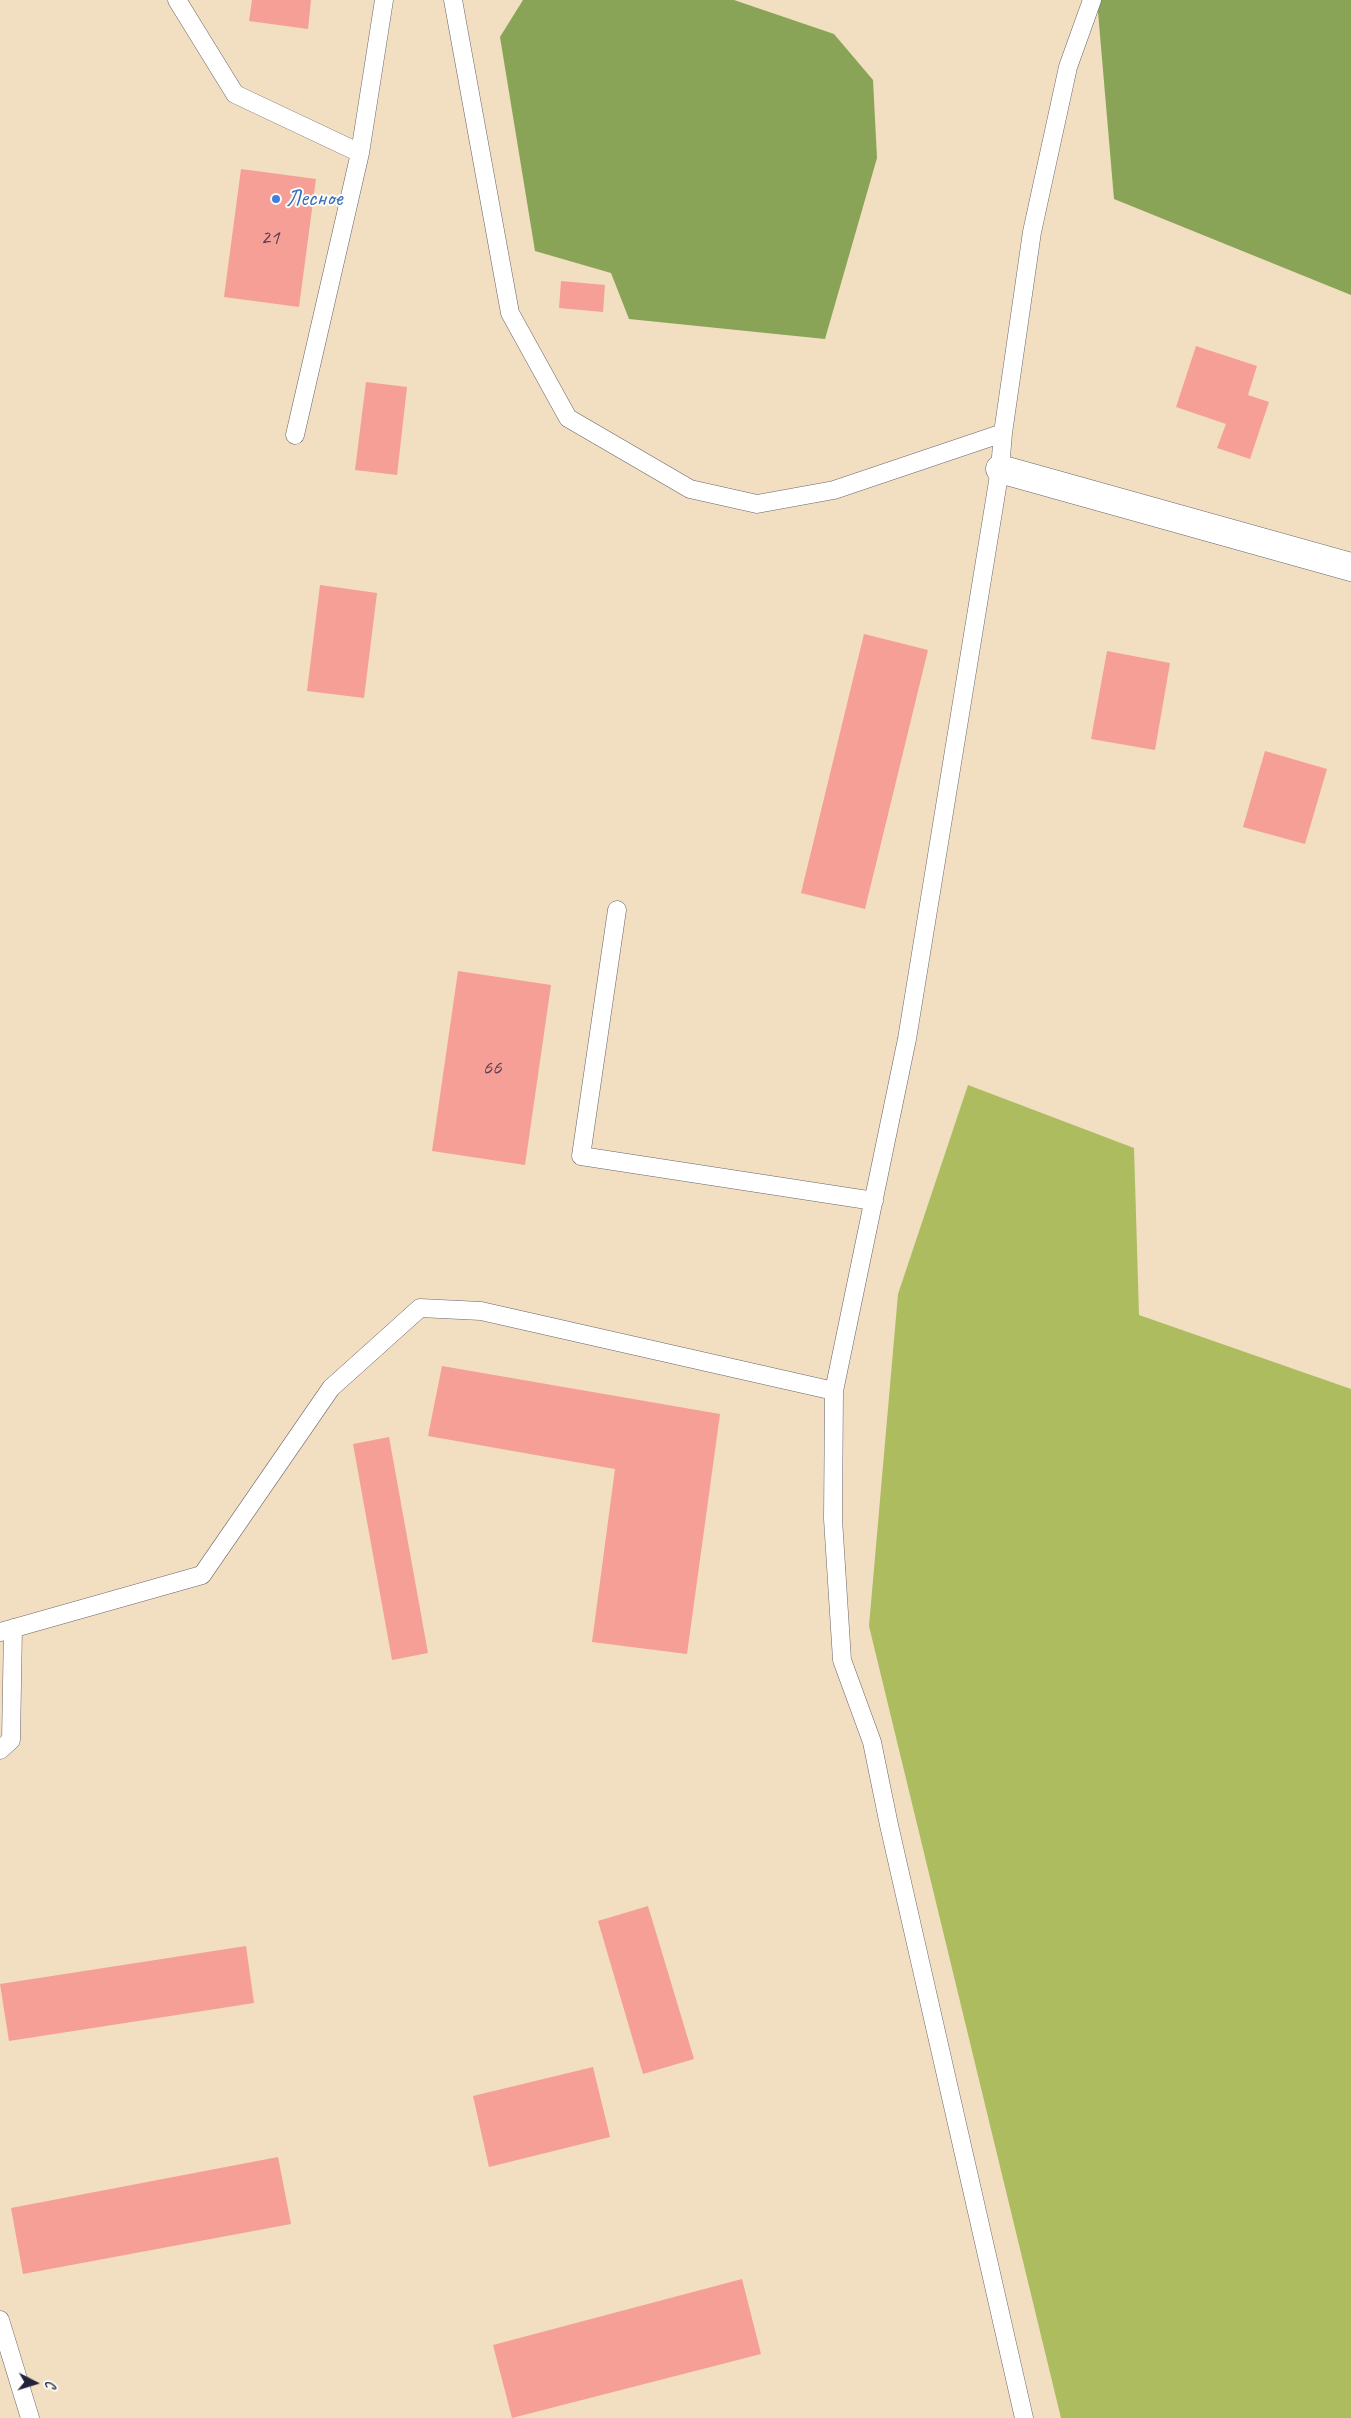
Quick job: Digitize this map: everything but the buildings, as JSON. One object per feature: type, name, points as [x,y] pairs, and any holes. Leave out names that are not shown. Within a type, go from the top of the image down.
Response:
[{"type":"street","points":[[1000,469],[1351,567]]},
{"type":"lane","points":[[177,0],[235,94],[360,154]]},
{"type":"lane","points":[[295,435],[360,154],[384,0]]},
{"type":"lane","points":[[454,0],[510,313],[568,418],[690,489],[757,504],[834,490],[1003,433]]},
{"type":"lane","points":[[1024,2418],[891,1834],[872,1742],[842,1660],[832,1518],[834,1391],[907,1039],[1000,469],[1003,433],[1032,232],[1068,67],[1092,0]]},
{"type":"lane","points":[[617,910],[581,1156],[874,1201]]},
{"type":"lane","points":[[0,1750],[12,1740],[6,1630],[202,1575],[331,1388],[420,1308],[481,1310],[834,1391]]},
{"type":"lane","points":[[0,2320],[30,2418]]},
{"type":"green space","points":[[523,0],[734,0],[834,34],[873,80],[877,158],[825,339],[629,319],[611,273],[535,251],[500,37]]},
{"type":"green space","points":[[1097,0],[1351,0],[1351,295],[1114,199]]},
{"type":"green space","points":[[968,1085],[1134,1148],[1139,1315],[1351,1389],[1351,2418],[1061,2418],[869,1626],[898,1294]]},
{"type":"place","name":"Лесное","points":[[276,199]]}]
